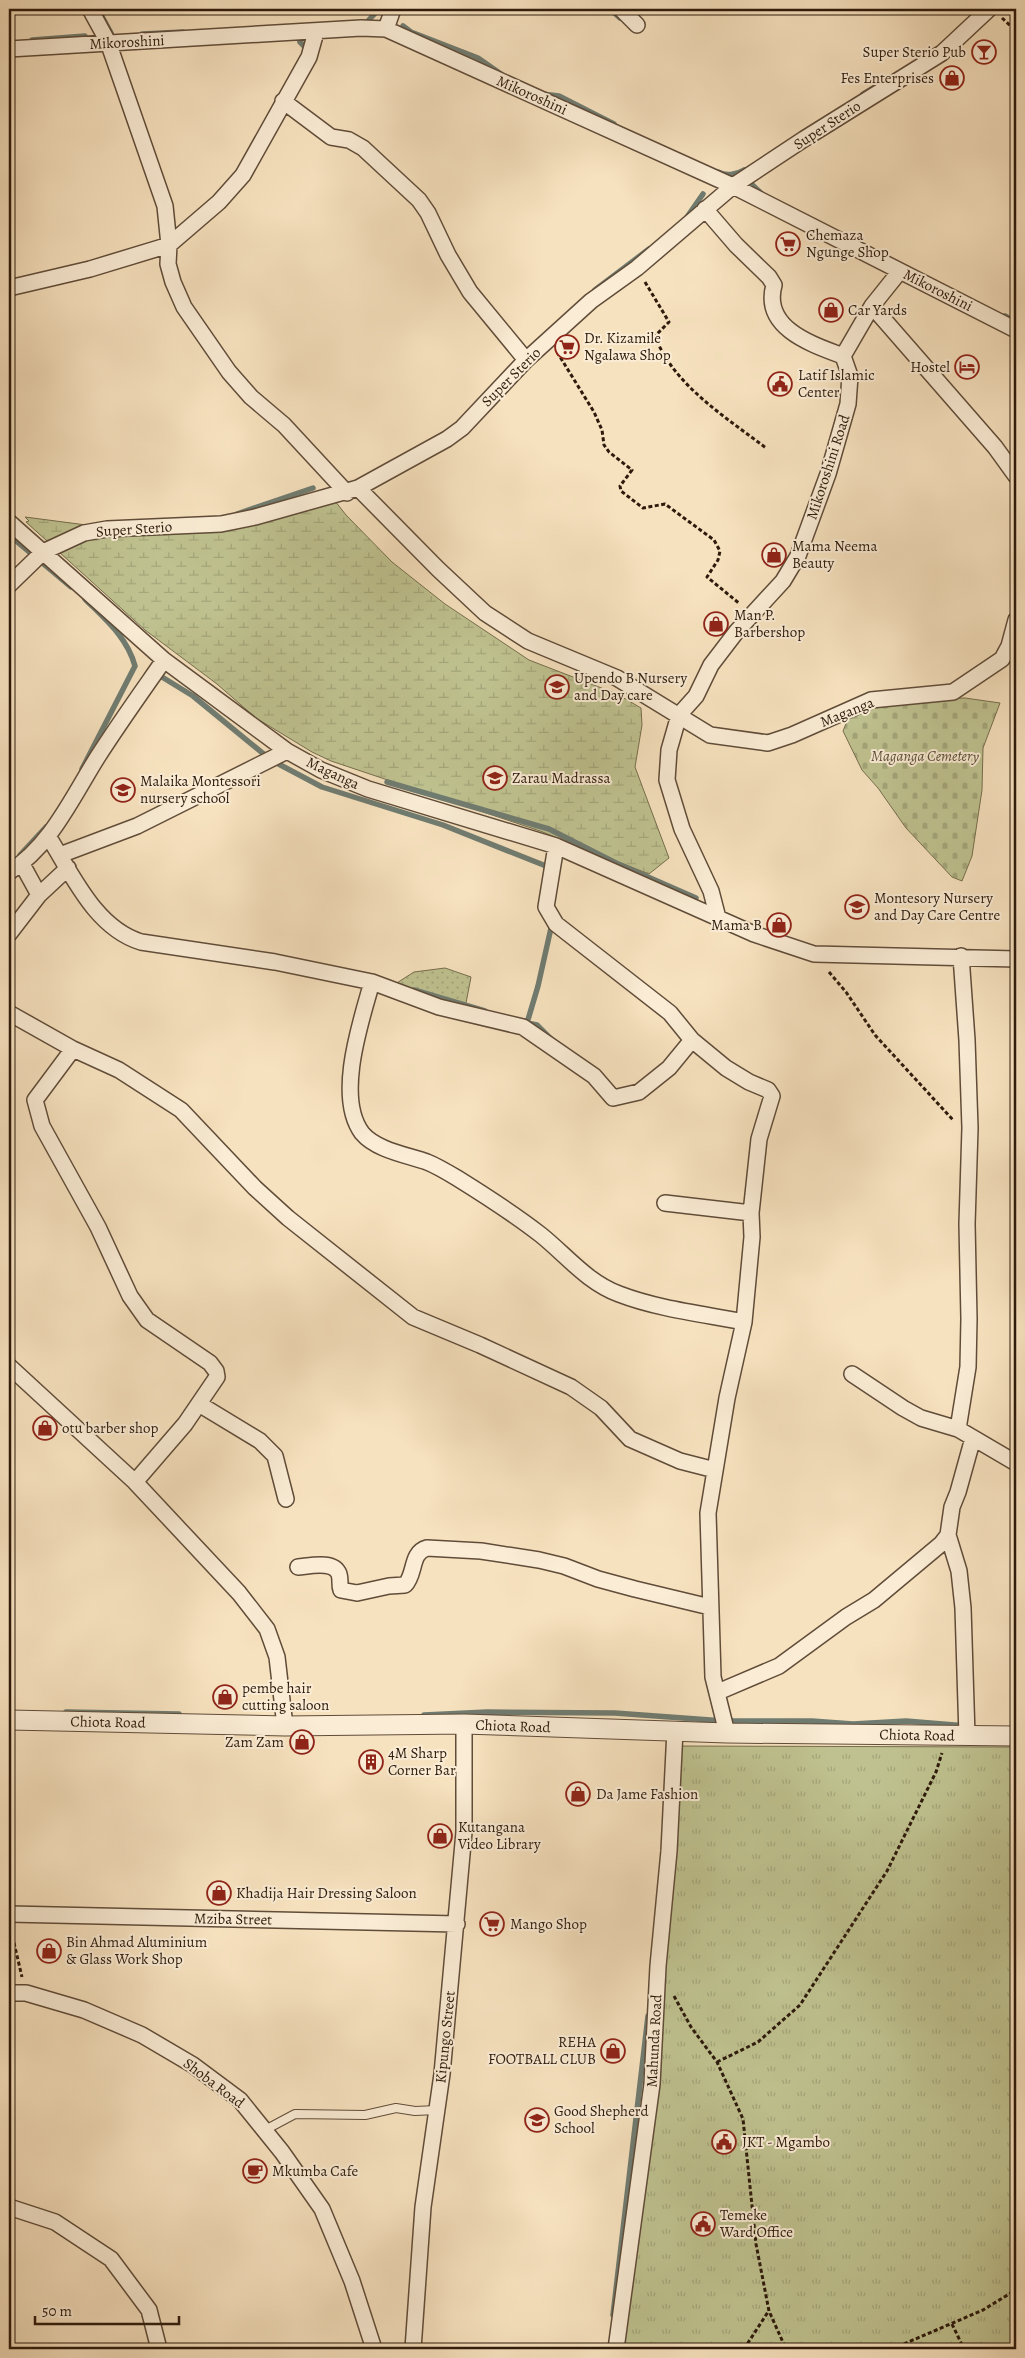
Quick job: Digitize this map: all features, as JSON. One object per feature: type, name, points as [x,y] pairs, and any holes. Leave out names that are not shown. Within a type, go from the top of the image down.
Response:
[{"type":"street","name":"Maganga","points":[[90,9],[108,42],[165,206],[169,245],[168,264],[173,282],[184,307],[229,372],[251,397],[284,425],[485,613],[528,641],[617,678],[710,735],[768,743],[792,735],[871,700],[953,692],[1002,659],[1009,646],[1016,620]]},
{"type":"street","points":[[386,30],[393,9]]},
{"type":"street","points":[[621,9],[637,25]]},
{"type":"street","name":"Super Sterio","points":[[9,585],[43,552],[84,533],[107,529],[221,524],[353,491],[447,439],[462,428],[526,360],[591,301],[637,268],[733,186],[804,139],[942,53],[993,11]]},
{"type":"street","name":"Mikoroshini","points":[[9,49],[360,28],[386,30],[733,186],[1016,330]]},
{"type":"street","points":[[9,288],[90,269],[169,245],[219,202],[243,175],[283,101],[309,58],[316,32]]},
{"type":"street","points":[[283,101],[331,137],[349,140],[363,148],[419,200],[428,213],[448,255],[470,292],[526,360]]},
{"type":"street","points":[[705,209],[736,245],[769,277],[774,285],[771,294],[774,311],[781,325],[813,345],[843,356],[872,306],[900,271]]},
{"type":"street","points":[[872,306],[995,447],[1016,476]]},
{"type":"street","name":"Mikoroshini Road","points":[[679,716],[696,696],[711,665],[752,614],[783,581],[798,556],[828,474],[848,404],[850,376],[843,356]]},
{"type":"street","name":"Maganga","points":[[9,522],[164,660],[287,751],[321,770],[368,789],[556,846],[754,934],[814,954],[961,956],[1016,959]]},
{"type":"street","points":[[9,872],[22,864],[48,836],[98,757],[164,660]]},
{"type":"street","points":[[679,716],[669,750],[667,780],[682,829],[711,892],[718,918]]},
{"type":"street","points":[[9,934],[64,862],[287,751]]},
{"type":"street","points":[[48,836],[96,910],[126,938],[141,942],[275,962],[372,982],[439,1007],[523,1027],[594,1076],[613,1098],[639,1092],[669,1068],[692,1040]]},
{"type":"street","points":[[556,846],[546,907],[552,919],[574,940],[670,1013],[692,1040],[726,1068],[749,1082],[768,1090],[772,1096],[758,1139],[744,1322],[727,1398],[708,1513],[713,1677],[725,1723]]},
{"type":"street","points":[[22,864],[39,895]]},
{"type":"street","points":[[958,1429],[968,1367],[969,1343],[967,1224],[970,1128],[968,1040],[961,956]]},
{"type":"street","points":[[372,982],[354,1045],[350,1075],[355,1119],[362,1133],[380,1145],[428,1162],[491,1200],[542,1236],[601,1286],[619,1294],[675,1309],[744,1322]]},
{"type":"street","points":[[9,1013],[73,1048],[119,1070],[181,1110],[255,1188],[288,1218],[413,1317],[480,1345],[571,1387],[601,1408],[630,1439],[680,1461],[715,1470]]},
{"type":"street","points":[[73,1048],[35,1100],[42,1126],[98,1227],[130,1296],[147,1320],[210,1363],[216,1371],[217,1377],[167,1446],[135,1482]]},
{"type":"street","points":[[665,1203],[751,1213]]},
{"type":"street","points":[[9,1366],[135,1482],[238,1593],[267,1629],[277,1657],[285,1726]]},
{"type":"street","points":[[852,1374],[909,1411],[922,1418],[958,1429],[1016,1463]]},
{"type":"street","points":[[199,1404],[260,1442],[275,1456],[286,1499]]},
{"type":"street","points":[[967,1729],[963,1608],[959,1571],[948,1535],[952,1507],[958,1492],[972,1438]]},
{"type":"street","points":[[718,1692],[779,1666],[846,1617],[874,1600],[941,1544],[948,1535]]},
{"type":"street","points":[[298,1567],[325,1565],[333,1568],[339,1574],[341,1590],[357,1593],[389,1586],[405,1585],[409,1582],[416,1556],[421,1550],[428,1548],[481,1551],[564,1566],[598,1579],[674,1600],[710,1607]]},
{"type":"street","name":"Chiota Road","points":[[9,1720],[285,1726],[464,1724],[675,1730],[725,1723],[948,1736],[967,1729],[1016,1736]]},
{"type":"street","name":"Kipungo Street","points":[[412,2349],[423,2207],[437,2110],[457,1924],[464,1832],[464,1724]]},
{"type":"street","name":"Mahunda Road","points":[[616,2349],[652,2084],[658,1966],[669,1851],[675,1730]]},
{"type":"street","name":"Mziba Street","points":[[10,1921],[457,1924]]},
{"type":"street","name":"Shoba Road","points":[[9,1993],[26,1993],[84,2010],[142,2035],[193,2065],[240,2100],[265,2130],[322,2209],[352,2282],[374,2349]]},
{"type":"street","points":[[9,2207],[55,2222],[112,2259],[149,2310],[159,2349]]},
{"type":"lane","points":[[265,2130],[295,2114],[365,2114],[396,2108],[415,2111],[437,2110]]},
{"type":"path","points":[[993,11],[1016,31]]},
{"type":"path","points":[[637,268],[669,322],[655,336],[666,357],[684,381],[705,402],[766,448]]},
{"type":"path","points":[[548,340],[588,400],[602,430],[604,445],[609,452],[632,470],[620,486],[621,491],[643,508],[665,504],[714,540],[720,551],[718,560],[706,577],[752,614]]},
{"type":"path","points":[[814,954],[846,992],[875,1035],[956,1123],[970,1128]]},
{"type":"path","points":[[716,2062],[758,2042],[800,2005],[887,1870],[936,1772],[948,1736]]},
{"type":"path","points":[[10,1921],[26,1993]]},
{"type":"path","points":[[658,1966],[691,2027],[716,2062],[743,2119],[756,2244],[769,2312],[786,2349]]},
{"type":"path","points":[[892,2349],[952,2324],[1014,2291],[1016,2280]]},
{"type":"path","points":[[744,2349],[769,2312]]},
{"type":"path","points":[[952,2324],[964,2349]]},
{"type":"green space","points":[[328,492],[346,515],[392,562],[445,604],[529,660],[617,694],[641,708],[642,725],[635,767],[669,858],[649,874],[540,831],[331,761],[312,752],[256,718],[217,684],[145,630],[26,522],[29,521],[25,517],[94,526],[198,524]]},
{"type":"green space","name":"Maganga Cemetery","points":[[965,698],[1000,703],[983,748],[982,790],[972,856],[962,881],[952,877],[906,828],[878,788],[862,770],[843,731],[848,719],[860,709],[924,699]]},
{"type":"green space","points":[[445,968],[471,977],[465,1008],[392,986],[414,972]]},
{"type":"green space","points":[[674,1746],[1016,1747],[1016,2349],[616,2349],[665,1949]]},
{"type":"waterway","points":[[362,23],[367,22],[379,9]]},
{"type":"waterway","points":[[610,9],[620,18]]},
{"type":"waterway","points":[[99,11],[111,33]]},
{"type":"waterway","points":[[403,26],[411,32],[478,58],[501,74]]},
{"type":"waterway","points":[[142,34],[183,32]]},
{"type":"waterway","points":[[32,40],[85,36]]},
{"type":"waterway","points":[[300,42],[305,47],[305,54]]},
{"type":"waterway","points":[[863,94],[883,82]]},
{"type":"waterway","points":[[542,94],[559,96],[614,124]]},
{"type":"waterway","points":[[718,172],[731,174],[744,170]]},
{"type":"waterway","points":[[745,178],[762,194]]},
{"type":"waterway","points":[[687,217],[703,194]]},
{"type":"waterway","points":[[595,290],[649,249]]},
{"type":"waterway","points":[[1005,316],[1016,322]]},
{"type":"waterway","points":[[237,514],[313,488]]},
{"type":"waterway","points":[[9,535],[71,587]]},
{"type":"waterway","points":[[82,769],[135,666],[127,646],[108,622],[85,599]]},
{"type":"waterway","points":[[162,677],[193,696],[271,760],[322,787],[443,825],[546,866],[547,871]]},
{"type":"waterway","points":[[387,782],[549,829],[616,863],[696,898]]},
{"type":"waterway","points":[[20,855],[46,827]]},
{"type":"waterway","points":[[523,1021],[527,1023],[538,986],[551,928],[549,922]]},
{"type":"waterway","points":[[414,990],[485,1011]]},
{"type":"waterway","points":[[527,1023],[537,1025],[551,1039]]},
{"type":"waterway","points":[[66,1712],[179,1714]]},
{"type":"waterway","points":[[424,1715],[487,1712],[615,1713],[724,1721],[812,1721],[853,1724],[906,1721],[967,1726]]},
{"type":"waterway","points":[[613,2315],[648,2016]]},
{"type":"place","name":"Super Sterio Pub","points":[[984,52]]},
{"type":"place","name":"Fes Enterprises","points":[[952,78]]},
{"type":"place","name":"Chemaza Ngunge Shop","points":[[788,244]]},
{"type":"place","name":"Car Yards","points":[[831,310]]},
{"type":"place","name":"Dr. Kizamile Ngalawa Shop","points":[[567,347]]},
{"type":"place","name":"Hostel","points":[[967,367]]},
{"type":"place","name":"Latif Islamic Center","points":[[780,384]]},
{"type":"place","name":"Mama Neema Beauty","points":[[774,555]]},
{"type":"place","name":"Man P. Barbershop","points":[[716,624]]},
{"type":"place","name":"Upendo B Nursery and Day care","points":[[557,687]]},
{"type":"place","name":"Zarau Madrassa","points":[[495,778]]},
{"type":"place","name":"Malaika Montessori nursery school","points":[[123,790]]},
{"type":"place","name":"Montesory Nursery and Day Care Centre","points":[[857,907]]},
{"type":"place","name":"Mama B","points":[[779,925]]},
{"type":"place","name":"otu barber shop","points":[[45,1428]]},
{"type":"place","name":"pembe hair cutting saloon","points":[[225,1697]]},
{"type":"place","name":"Zam Zam","points":[[302,1742]]},
{"type":"place","name":"4M Sharp Corner Bar","points":[[371,1762]]},
{"type":"place","name":"Da Jame Fashion","points":[[578,1794]]},
{"type":"place","name":"Kutangana Video Library","points":[[440,1836]]},
{"type":"place","name":"Khadija Hair Dressing Saloon","points":[[219,1893]]},
{"type":"place","name":"Mango Shop","points":[[492,1924]]},
{"type":"place","name":"Bin Ahmad Aluminium & Glass Work Shop","points":[[49,1951]]},
{"type":"place","name":"REHA FOOTBALL CLUB","points":[[613,2051]]},
{"type":"place","name":"Good Shepherd School","points":[[537,2120]]},
{"type":"place","name":"JKT - Mgambo","points":[[724,2142]]},
{"type":"place","name":"Mkumba Cafe","points":[[255,2171]]},
{"type":"place","name":"Temeke Ward Office","points":[[703,2224]]}]
